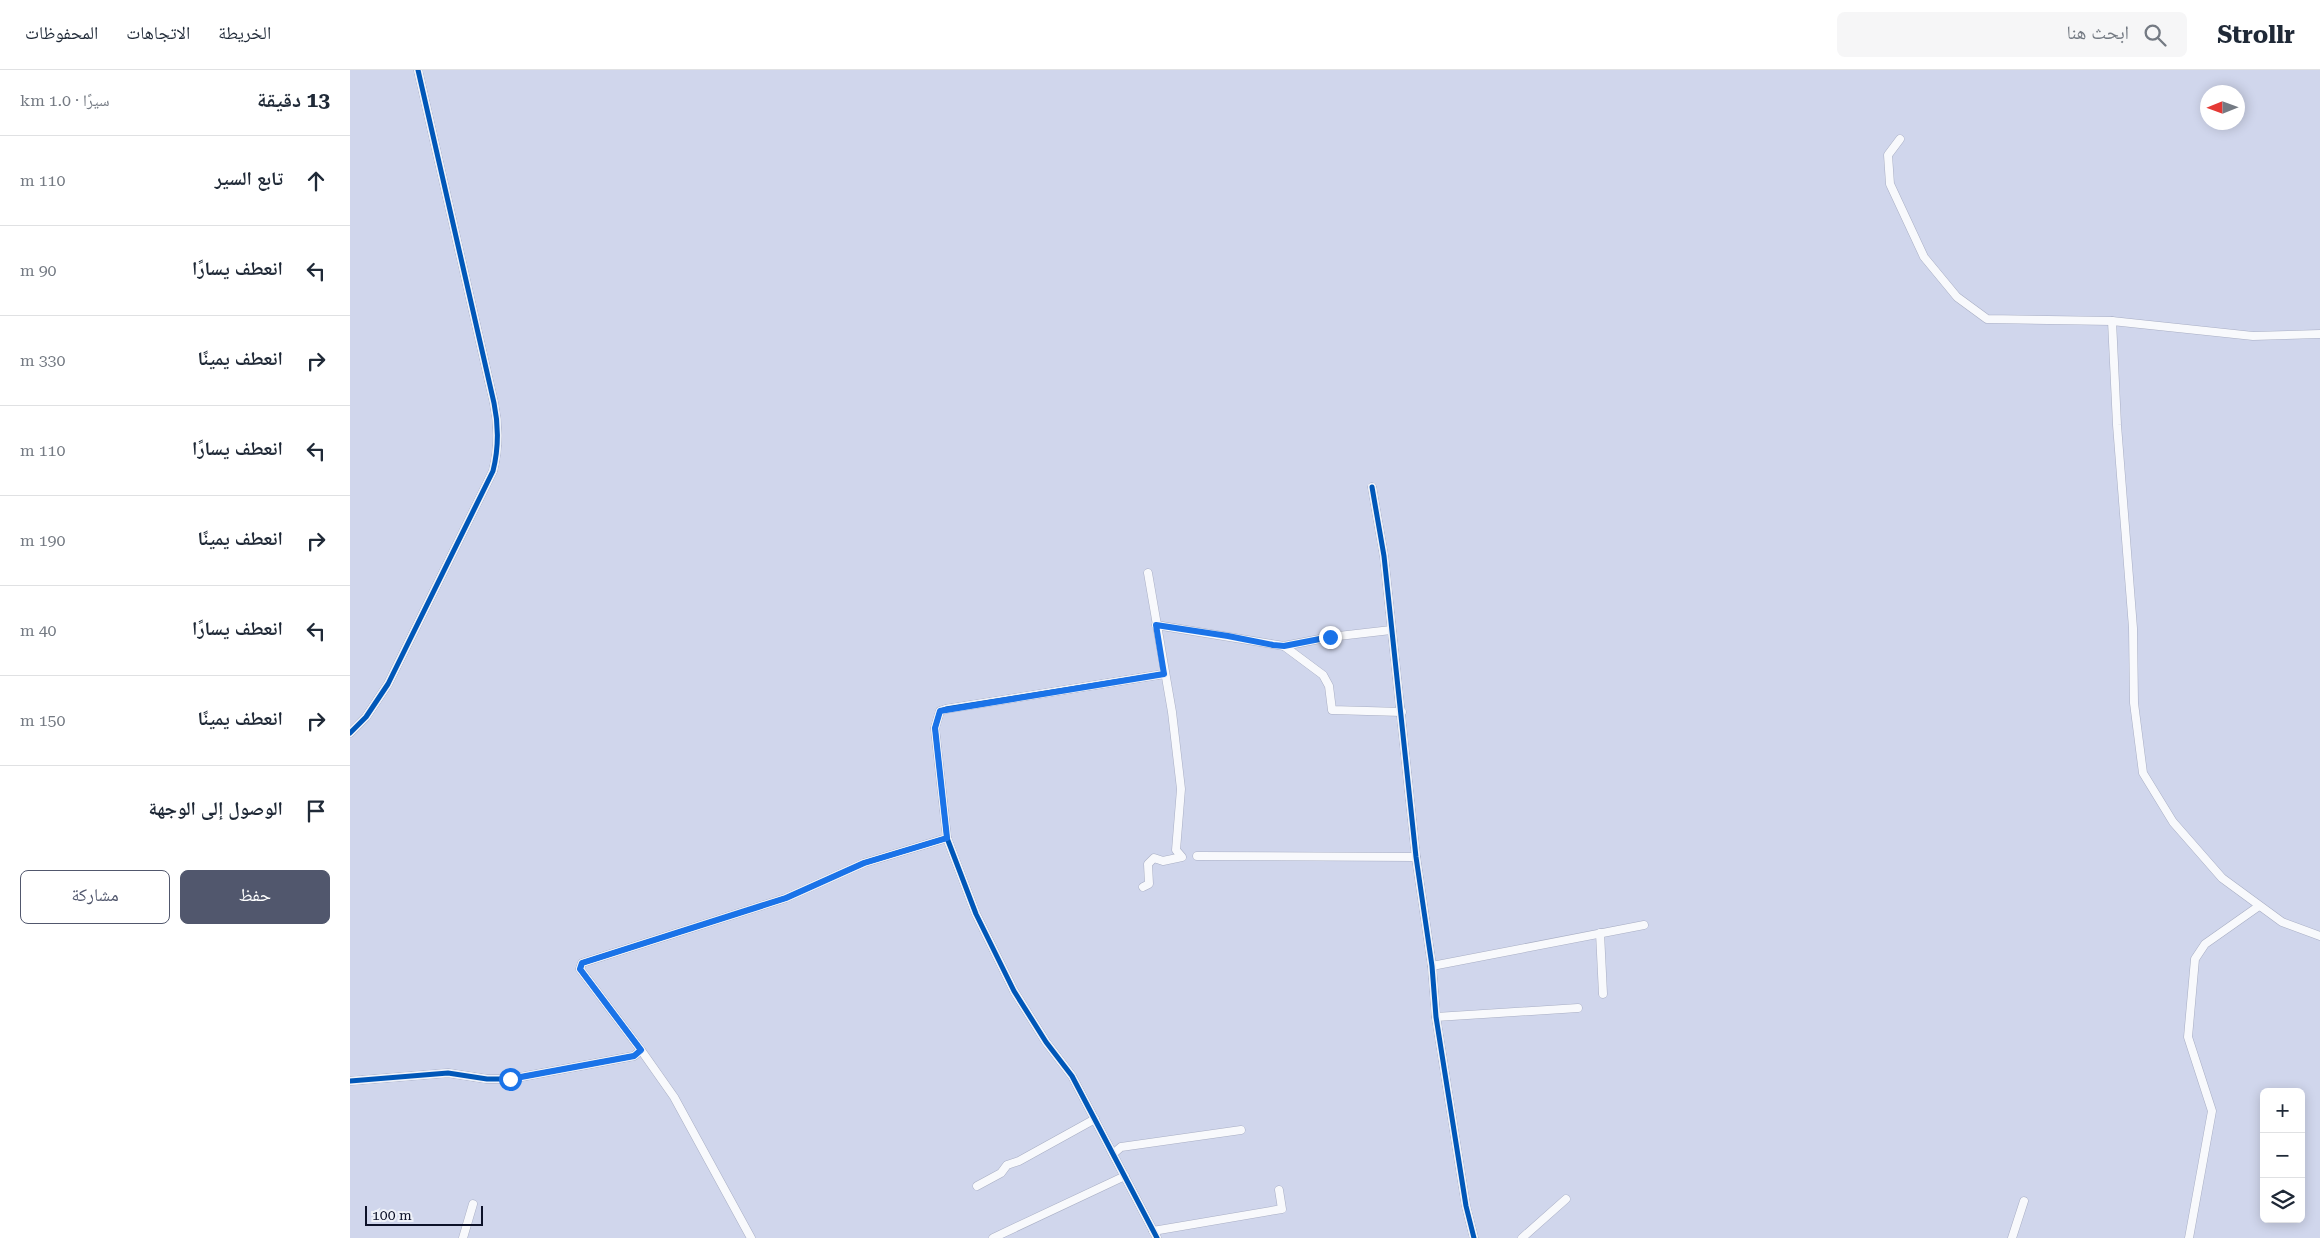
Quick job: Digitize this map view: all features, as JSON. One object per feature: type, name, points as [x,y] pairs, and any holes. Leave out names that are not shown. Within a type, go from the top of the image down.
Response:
[{"type":"street","points":[[350,734],[366,717],[388,684],[493,471],[498,448],[499,425],[418,70]]},
{"type":"street","points":[[1900,139],[1888,155],[1890,184],[1924,257],[1957,297],[1988,318],[2112,321],[2253,336],[2320,334]]},
{"type":"street","points":[[2112,321],[2117,425],[2133,628],[2134,703],[2143,773],[2173,822],[2222,878],[2282,922],[2320,936]]},
{"type":"street","points":[[1372,487],[1384,556],[1416,857],[1432,966],[1436,1018],[1466,1206],[1474,1238]]},
{"type":"street","points":[[1144,887],[1149,884],[1148,864],[1154,858],[1163,861],[1182,857],[1176,850],[1181,788],[1172,712],[1148,573]]},
{"type":"street","points":[[1156,625],[1284,646],[1330,637],[1391,630]]},
{"type":"street","points":[[1284,646],[1323,675],[1329,686],[1332,710],[1402,712]]},
{"type":"street","points":[[1164,674],[940,711],[935,728],[947,838],[958,873],[1014,991],[1046,1042],[1072,1076],[1155,1235],[1282,1210],[1279,1190]]},
{"type":"street","points":[[751,1238],[674,1096],[580,969],[582,963],[786,898],[864,863],[947,838]]},
{"type":"street","points":[[1198,856],[1416,857]]},
{"type":"street","points":[[2189,1238],[2212,1111],[2188,1037],[2195,959],[2205,944],[2259,906]]},
{"type":"street","points":[[1432,966],[1644,925]]},
{"type":"street","points":[[1600,933],[1603,994]]},
{"type":"street","points":[[1436,1018],[1578,1008]]},
{"type":"street","points":[[350,1081],[448,1073],[488,1079],[510,1079],[634,1056],[641,1050]]},
{"type":"street","points":[[977,1186],[1001,1173],[1007,1165],[1019,1161],[1095,1119]]},
{"type":"street","points":[[1113,1154],[1121,1147],[1241,1130]]},
{"type":"street","points":[[993,1238],[1124,1176]]},
{"type":"street","points":[[1522,1238],[1566,1199]]},
{"type":"street","points":[[2012,1238],[2024,1201]]},
{"type":"street","points":[[463,1238],[473,1204]]},
{"type":"cycle path","points":[[350,733],[366,717],[388,684],[493,471],[497,445],[497,420],[494,403],[418,70]]},
{"type":"cycle path","points":[[1372,487],[1384,556],[1416,857],[1432,966],[1436,1017],[1466,1206],[1474,1238]]},
{"type":"cycle path","points":[[1157,1238],[1072,1076],[1046,1042],[1014,991],[976,914],[947,838],[935,728],[940,711],[946,709],[1164,674]]},
{"type":"cycle path","points":[[350,1081],[448,1073],[487,1079],[510,1079],[634,1056],[641,1050],[580,969],[582,963],[786,898],[864,863],[947,838]]},
{"type":"route","points":[[510,1079],[634,1056],[641,1050],[580,969],[582,963],[786,898],[864,863],[947,838],[935,728],[940,711],[1164,674],[1156,625],[1284,646],[1330,637]]}]
